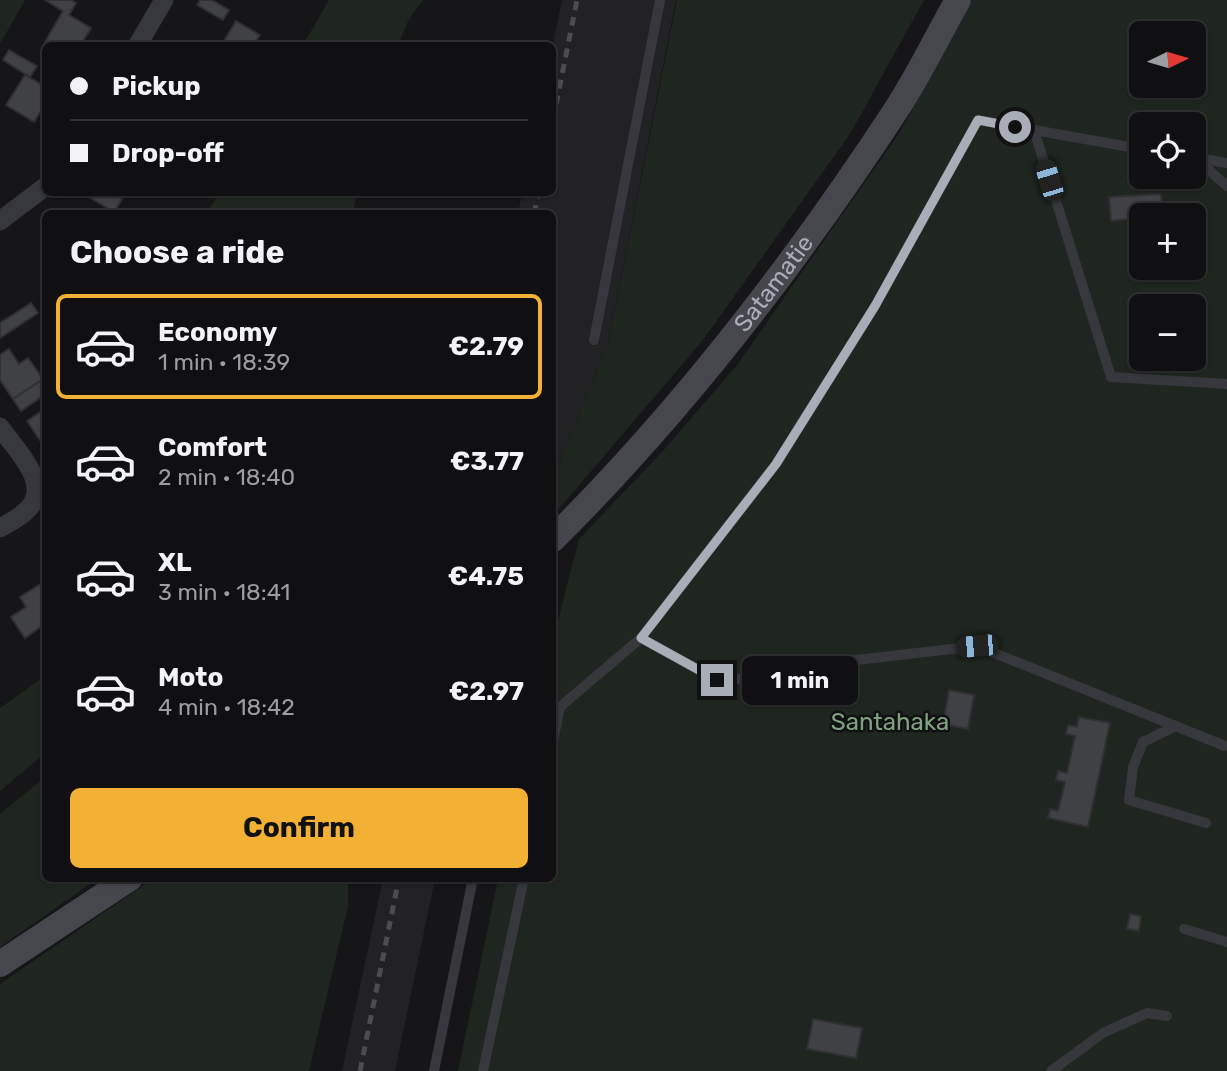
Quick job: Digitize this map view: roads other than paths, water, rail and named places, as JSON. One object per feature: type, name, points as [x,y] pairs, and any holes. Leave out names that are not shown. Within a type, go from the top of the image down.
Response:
[{"type":"main road","name":"Satamatie","points":[[560,531],[695,383],[761,298],[899,105],[958,0]]},
{"type":"main road","points":[[0,964],[124,882]]},
{"type":"street","points":[[139,42],[164,0]]},
{"type":"street","points":[[0,221],[42,190]]},
{"type":"street","points":[[0,427],[37,482],[37,497],[28,510],[0,528]]},
{"type":"lane","points":[[594,340],[660,0]]},
{"type":"lane","points":[[556,726],[560,707],[641,638],[776,464],[875,306],[978,120],[1129,147]]},
{"type":"lane","points":[[1034,130],[1111,377],[1189,379],[1227,384]]},
{"type":"lane","points":[[1206,160],[1227,163]]},
{"type":"lane","points":[[1206,167],[1227,186]]},
{"type":"lane","points":[[641,638],[717,680],[775,677],[848,662],[977,646],[1225,746]]},
{"type":"lane","points":[[1177,726],[1143,742],[1133,767],[1129,800],[1206,822]]},
{"type":"lane","points":[[434,1071],[472,882]]},
{"type":"lane","points":[[483,1071],[523,882]]},
{"type":"lane","points":[[1184,929],[1227,942]]},
{"type":"lane","points":[[1051,1071],[1103,1033],[1147,1013],[1167,1016]]},
{"type":"railway","points":[[556,105],[577,0]]},
{"type":"railway","points":[[535,210],[538,196]]},
{"type":"railway","points":[[360,1071],[398,882]]},
{"type":"park label","name":"Santahaka","points":[[890,722]]}]
